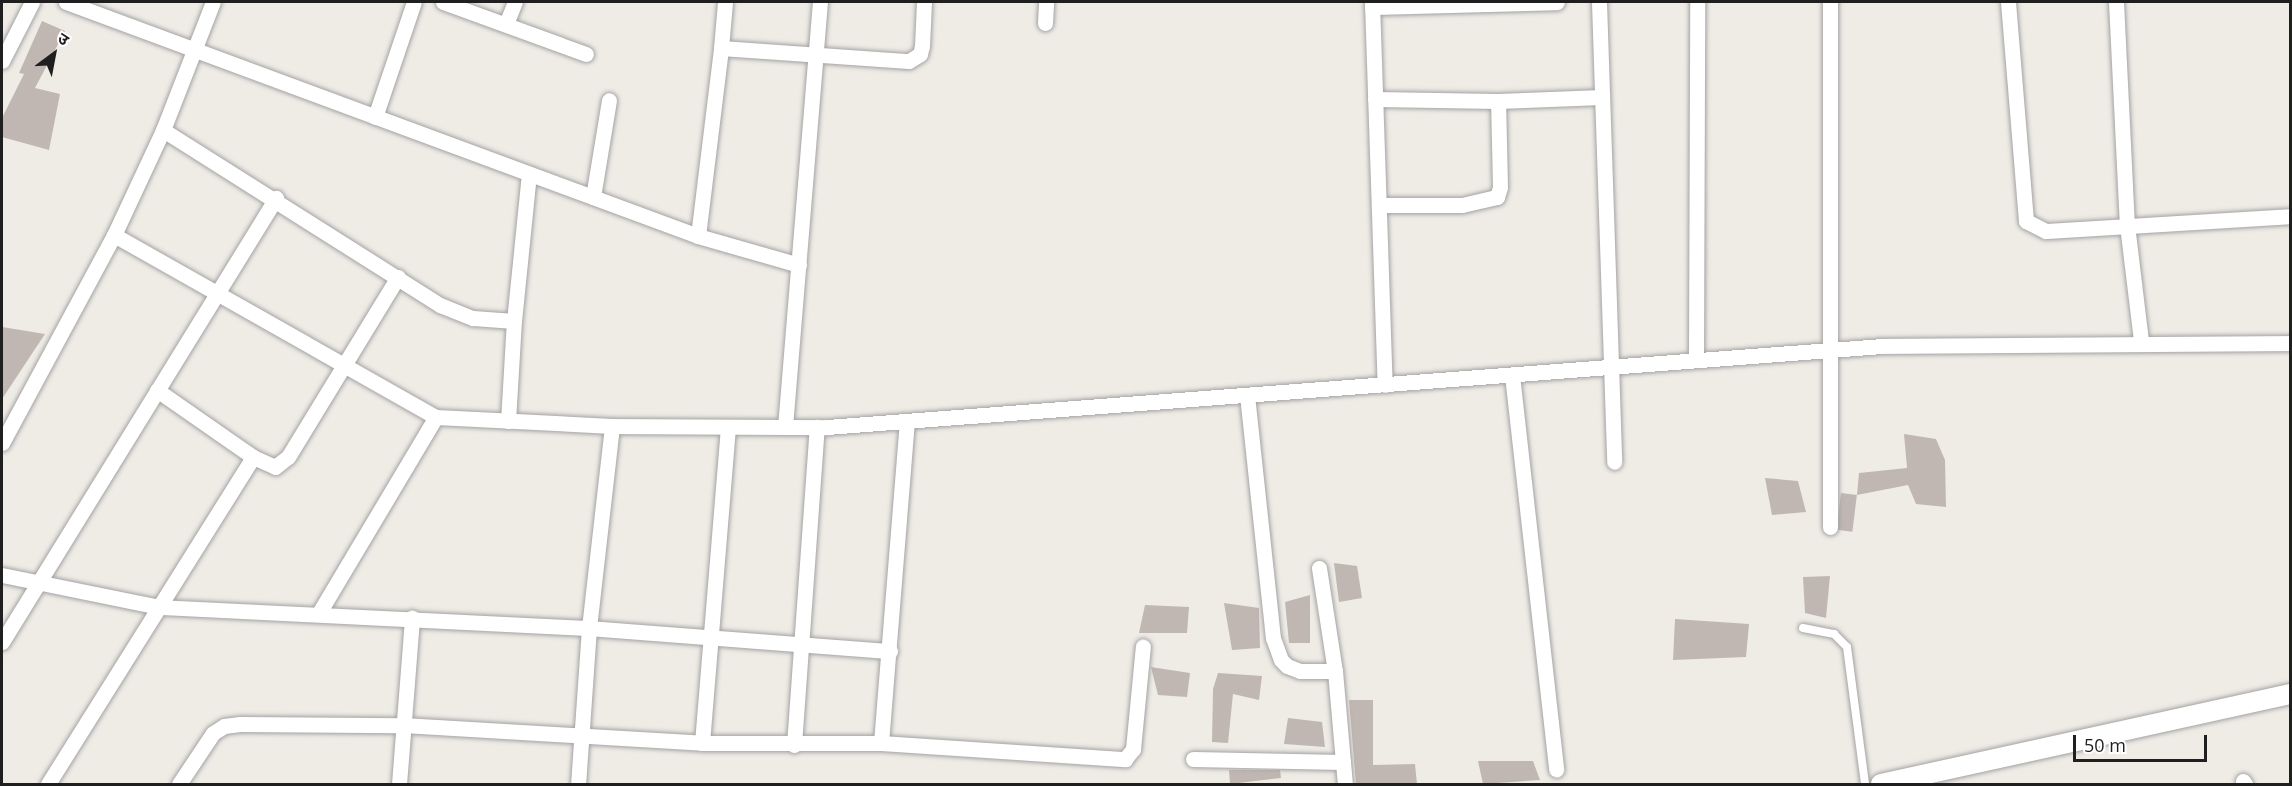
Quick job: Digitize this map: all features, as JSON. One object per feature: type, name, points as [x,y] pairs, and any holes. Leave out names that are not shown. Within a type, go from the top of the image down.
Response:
[{"type":"street","points":[[2,60],[32,2]]},
{"type":"street","points":[[66,2],[698,236],[799,265]]},
{"type":"street","points":[[2,442],[114,235],[163,130],[196,51],[213,2]]},
{"type":"street","points":[[375,117],[414,2]]},
{"type":"street","points":[[443,2],[586,54]]},
{"type":"street","points":[[506,24],[515,2]]},
{"type":"street","points":[[698,236],[725,2]]},
{"type":"street","points":[[785,427],[820,2]]},
{"type":"street","points":[[721,48],[914,60],[922,46],[924,2]]},
{"type":"street","points":[[1045,23],[1046,2]]},
{"type":"street","points":[[1385,385],[1372,4],[1557,2]]},
{"type":"street","points":[[1599,2],[1614,462]]},
{"type":"street","points":[[1696,360],[1697,2]]},
{"type":"street","points":[[1830,2],[1830,527]]},
{"type":"street","points":[[2008,2],[2026,221],[2046,231],[2290,216]]},
{"type":"street","points":[[2116,2],[2127,225],[2141,341]]},
{"type":"street","points":[[1375,99],[1498,101],[1602,97]]},
{"type":"street","points":[[593,197],[609,100]]},
{"type":"street","points":[[1379,205],[1462,205],[1497,198],[1500,187],[1498,101]]},
{"type":"street","points":[[163,130],[276,198],[456,313],[514,321]]},
{"type":"street","points":[[508,421],[514,321],[529,174]]},
{"type":"street","points":[[2,642],[276,198]]},
{"type":"street","points":[[114,235],[218,292],[342,366],[436,417],[508,421],[612,426],[817,427],[1830,350],[2141,341],[2290,343]]},
{"type":"street","points":[[157,390],[253,457],[270,466],[281,465],[398,277]]},
{"type":"street","points":[[1512,375],[1556,770]]},
{"type":"street","points":[[1247,395],[1276,647],[1281,660],[1291,668],[1335,671]]},
{"type":"street","points":[[319,613],[436,417]]},
{"type":"street","points":[[881,742],[907,421]]},
{"type":"street","points":[[578,784],[589,628],[612,426]]},
{"type":"street","points":[[702,743],[728,427]]},
{"type":"street","points":[[794,745],[817,427]]},
{"type":"street","points":[[48,784],[253,457]]},
{"type":"street","points":[[1319,568],[1335,671],[1345,784]]},
{"type":"street","points":[[2,575],[37,585],[159,607],[319,613],[589,628],[711,639],[801,642],[890,651]]},
{"type":"street","points":[[399,784],[412,618]]},
{"type":"street","points":[[179,784],[204,743],[224,726],[403,725],[702,743],[794,745],[881,742],[1125,759],[1133,749],[1143,646]]},
{"type":"street","points":[[1881,784],[2290,694]]},
{"type":"street","points":[[1193,759],[1343,762]]},
{"type":"lane","points":[[1803,628],[1834,634],[1847,647],[1865,784]]},
{"type":"building","points":[[42,21],[65,31],[35,88],[60,94],[49,150],[2,137],[2,118],[24,74],[19,73]]},
{"type":"building","points":[[2,327],[45,334],[2,399]]},
{"type":"building","points":[[1904,434],[1936,439],[1945,460],[1946,507],[1916,504],[1908,485],[1857,495],[1859,473],[1907,468]]},
{"type":"building","points":[[1765,478],[1798,481],[1806,512],[1772,515]]},
{"type":"building","points":[[1841,493],[1857,495],[1852,532],[1836,530]]},
{"type":"building","points":[[1334,563],[1357,566],[1362,598],[1339,602]]},
{"type":"building","points":[[1830,576],[1826,618],[1805,613],[1803,577]]},
{"type":"building","points":[[1310,595],[1310,643],[1289,643],[1285,602]]},
{"type":"building","points":[[1224,603],[1259,608],[1260,648],[1232,650]]},
{"type":"building","points":[[1145,605],[1189,607],[1187,633],[1139,633]]},
{"type":"building","points":[[1675,619],[1749,624],[1746,657],[1673,660]]},
{"type":"building","points":[[1151,667],[1190,673],[1187,697],[1158,695]]},
{"type":"building","points":[[1218,673],[1262,676],[1259,700],[1233,694],[1228,743],[1212,742],[1213,689]]},
{"type":"building","points":[[1349,700],[1373,700],[1373,765],[1415,764],[1417,784],[1356,784]]},
{"type":"building","points":[[1288,718],[1322,722],[1325,747],[1284,744]]},
{"type":"building","points":[[1478,761],[1533,761],[1540,780],[1483,784]]},
{"type":"building","points":[[1229,770],[1280,770],[1281,778],[1230,784]]}]
